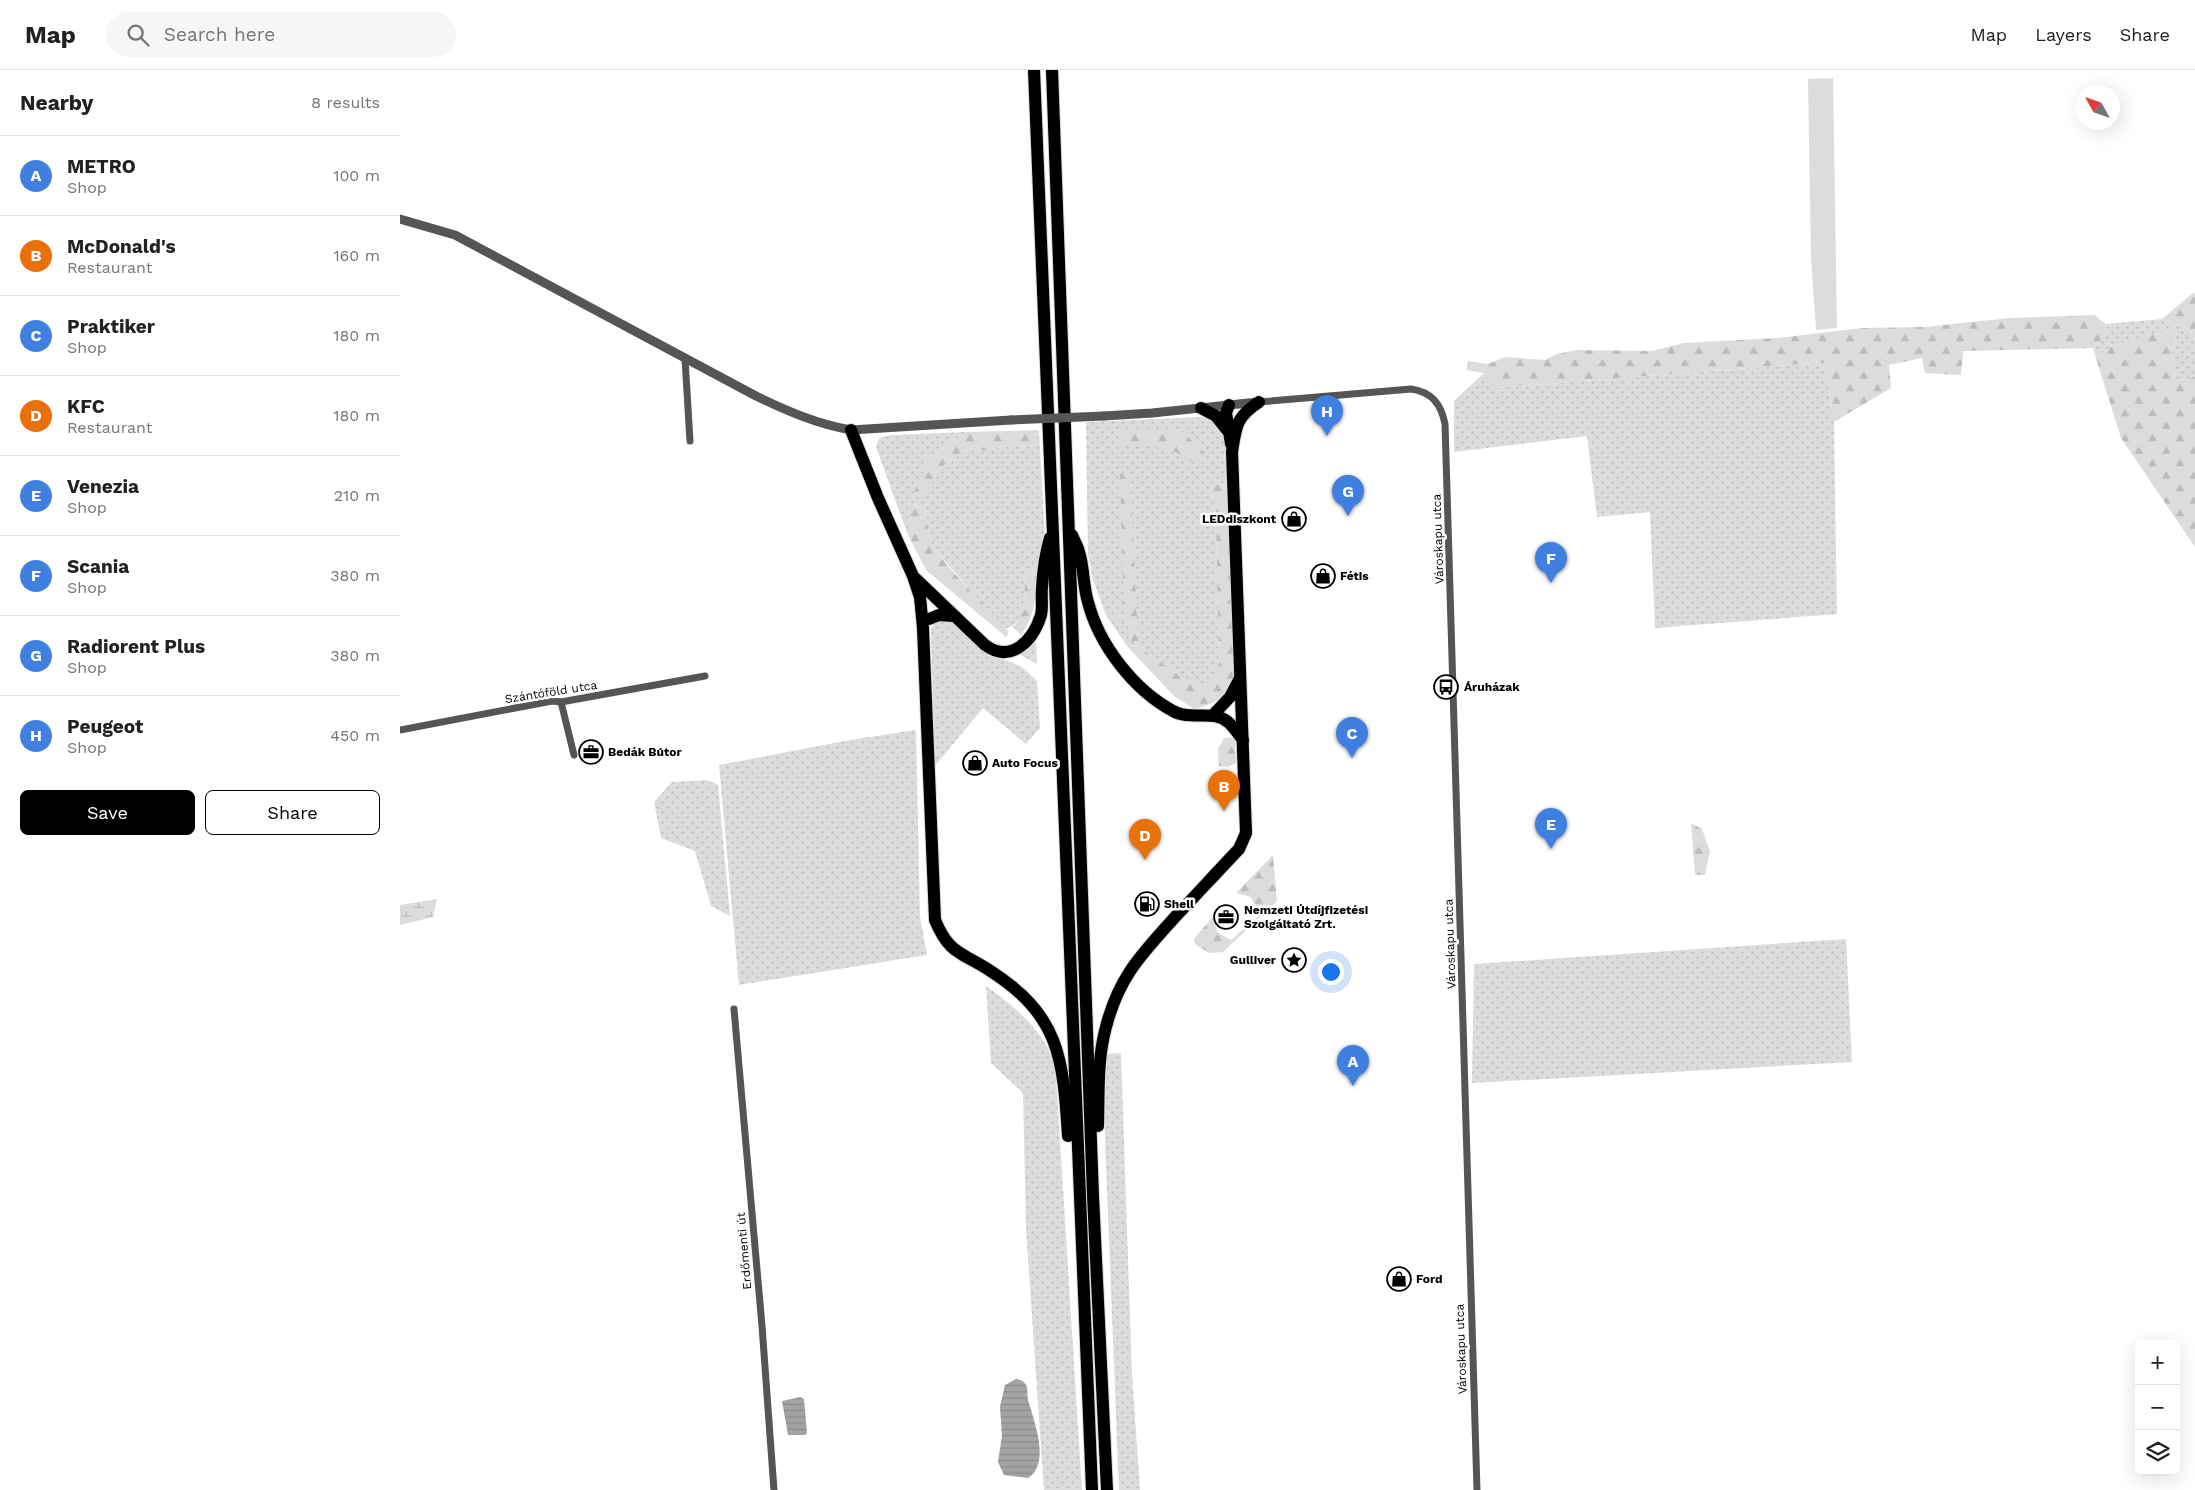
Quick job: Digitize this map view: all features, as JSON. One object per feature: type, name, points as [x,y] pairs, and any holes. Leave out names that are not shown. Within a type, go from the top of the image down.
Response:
[{"type":"highway","points":[[1034,70],[1078,1186],[1092,1490]]},
{"type":"highway","points":[[1052,70],[1093,1196],[1107,1490]]},
{"type":"highway","points":[[1232,427],[1244,412],[1259,402]]},
{"type":"highway","points":[[1093,1196],[1098,1161],[1100,1063],[1106,1027],[1121,986],[1138,958],[1238,848],[1245,838],[1247,827],[1232,427],[1226,413],[1229,405]]},
{"type":"highway","points":[[1201,408],[1232,427]]},
{"type":"highway","points":[[851,430],[878,498],[913,576],[926,623]]},
{"type":"highway","points":[[1068,526],[1079,552],[1084,589],[1092,616],[1116,661],[1172,711],[1192,717],[1218,715],[1236,709],[1242,712]]},
{"type":"highway","points":[[913,576],[952,616],[994,651],[1014,650],[1028,640],[1041,614],[1044,556],[1053,529]]},
{"type":"highway","points":[[930,594],[926,623],[935,920],[940,935],[948,945],[957,953],[982,965],[1006,980],[1029,1003],[1050,1030],[1064,1076],[1069,1157],[1078,1186]]},
{"type":"highway","points":[[926,623],[939,615],[952,616]]},
{"type":"highway","points":[[1218,715],[1234,691],[1241,676]]},
{"type":"highway","points":[[1218,715],[1228,721],[1243,740]]},
{"type":"street","points":[[400,220],[455,235],[685,359],[794,414],[830,426],[851,430],[1104,416],[1259,402]]},
{"type":"street","points":[[685,359],[690,441]]},
{"type":"street","name":"Városkapu utca","points":[[1259,402],[1411,389],[1426,393],[1436,400],[1441,407],[1446,431],[1477,1490]]},
{"type":"street","name":"Szántóföld utca","points":[[400,730],[552,701],[561,702],[705,676]]},
{"type":"street","points":[[561,702],[574,755]]},
{"type":"street","name":"Erdőmenti út","points":[[734,1009],[774,1490]]},
{"type":"green space","points":[[1833,78],[1837,328],[1816,330],[1811,258],[1808,79]]},
{"type":"green space","points":[[2195,293],[2195,340],[2190,330],[2162,319]]},
{"type":"green space","points":[[2094,315],[2106,324],[2107,334],[2093,348],[1963,351],[1961,375],[1925,373],[1922,358],[1889,365],[1891,388],[1834,422],[1825,362],[1495,388],[1484,373],[1467,370],[1468,361],[1488,364],[1505,357],[1545,360],[1557,354],[1577,350],[1652,351],[1684,343],[1777,338],[1862,328],[1924,327],[2010,318]]},
{"type":"green space","points":[[2162,319],[2190,330],[2195,340],[2195,377],[2175,381],[2172,350],[2177,332],[2157,333],[2112,346],[2096,358],[2093,348],[2107,334],[2106,324]]},
{"type":"green space","points":[[2177,331],[2172,350],[2175,381],[2195,377],[2195,547],[2121,438],[2096,358],[2112,346],[2157,333]]},
{"type":"green space","points":[[1825,362],[1834,422],[1837,614],[1655,628],[1650,512],[1597,517],[1587,436],[1454,452],[1454,401],[1484,373],[1495,388]]},
{"type":"green space","points":[[1202,417],[1211,420],[1223,433],[1226,442],[1229,482],[1211,485],[1216,527],[1219,663],[1212,681],[1200,684],[1185,680],[1140,647],[1127,646],[1106,615],[1093,580],[1088,554],[1086,422]]},
{"type":"green space","points":[[1123,429],[1183,432],[1205,453],[1205,462],[1197,465],[1172,450],[1122,444],[1118,439]]},
{"type":"green space","points":[[1039,430],[1045,537],[1038,570],[1024,569],[1025,595],[1022,613],[1012,626],[1004,629],[931,545],[925,509],[909,502],[908,535],[876,447],[879,438],[891,435],[966,432],[933,455],[938,469],[969,448],[986,450],[1010,446],[1035,445]]},
{"type":"green space","points":[[1039,430],[1035,445],[1010,446],[987,450],[969,448],[938,469],[926,498],[912,496],[927,465],[923,463],[926,455],[933,455],[966,432]]},
{"type":"green space","points":[[1130,473],[1138,641],[1129,641],[1128,621],[1116,621],[1114,614],[1124,614],[1120,474]]},
{"type":"green space","points":[[1229,482],[1236,672],[1230,688],[1221,698],[1194,709],[1174,696],[1127,646],[1140,647],[1185,680],[1200,684],[1212,680],[1219,663],[1216,527],[1211,485]]},
{"type":"green space","points":[[908,502],[925,509],[931,545],[1009,632],[1006,637],[926,570],[908,535]]},
{"type":"green space","points":[[1024,568],[1038,570],[1036,596],[1030,620],[1021,635],[1013,627],[1021,615],[1023,607]]},
{"type":"green space","points":[[951,619],[983,650],[1022,667],[1037,681],[1040,728],[1026,744],[983,708],[935,766],[931,628],[938,620]]},
{"type":"green space","points":[[1036,641],[1037,664],[1017,653],[1027,649]]},
{"type":"green space","points":[[916,730],[920,917],[927,955],[739,985],[719,765],[850,740]]},
{"type":"green space","points":[[1235,737],[1236,763],[1228,767],[1219,766],[1218,749],[1224,738]]},
{"type":"green space","points":[[707,780],[718,785],[730,916],[711,906],[695,851],[661,838],[654,802],[672,782]]},
{"type":"green space","points":[[1691,823],[1702,829],[1710,851],[1705,875],[1695,875]]},
{"type":"green space","points":[[1273,855],[1277,901],[1223,952],[1209,953],[1195,944],[1194,939],[1215,914],[1217,932],[1231,940],[1260,915],[1251,897],[1236,893]]},
{"type":"green space","points":[[437,899],[433,917],[400,925],[400,905]]},
{"type":"green space","points":[[1846,939],[1852,1062],[1472,1083],[1474,964]]},
{"type":"green space","points":[[986,986],[1015,1008],[1032,1025],[1046,1044],[1054,1066],[1082,1490],[1044,1490],[1026,1229],[1023,1093],[991,1063]]},
{"type":"green space","points":[[1121,1053],[1132,1375],[1140,1490],[1119,1490],[1104,1114],[1107,1054]]},
{"type":"shaded area","points":[[1016,1379],[1023,1381],[1027,1387],[1028,1400],[1039,1441],[1039,1462],[1035,1471],[1028,1478],[1004,1475],[998,1462],[1002,1436],[1000,1407],[1005,1385]]},
{"type":"shaded area","points":[[800,1397],[804,1399],[807,1433],[805,1435],[788,1435],[782,1401]]},
{"type":"place","name":"Peugeot","points":[[1327,436]]},
{"type":"place","name":"Radiorent Plus","points":[[1348,516]]},
{"type":"place","name":"LEDdiszkont","points":[[1294,519]]},
{"type":"place","name":"Fétis","points":[[1323,576]]},
{"type":"place","name":"Scania","points":[[1551,583]]},
{"type":"place","name":"Áruházak","points":[[1446,687]]},
{"type":"place","name":"Bedák Bútor","points":[[591,752]]},
{"type":"place","name":"Praktiker","points":[[1352,758]]},
{"type":"place","name":"Auto Focus","points":[[975,763]]},
{"type":"place","name":"McDonald's","points":[[1224,811]]},
{"type":"place","name":"Venezia","points":[[1551,849]]},
{"type":"place","name":"KFC","points":[[1145,860]]},
{"type":"place","name":"Shell","points":[[1147,904]]},
{"type":"place","name":"Nemzeti Útdíjfizetési Szolgáltató Zrt.","points":[[1226,917]]},
{"type":"place","name":"Gulliver","points":[[1294,960]]},
{"type":"place","name":"METRO","points":[[1353,1086]]},
{"type":"place","name":"Ford","points":[[1399,1279]]}]
